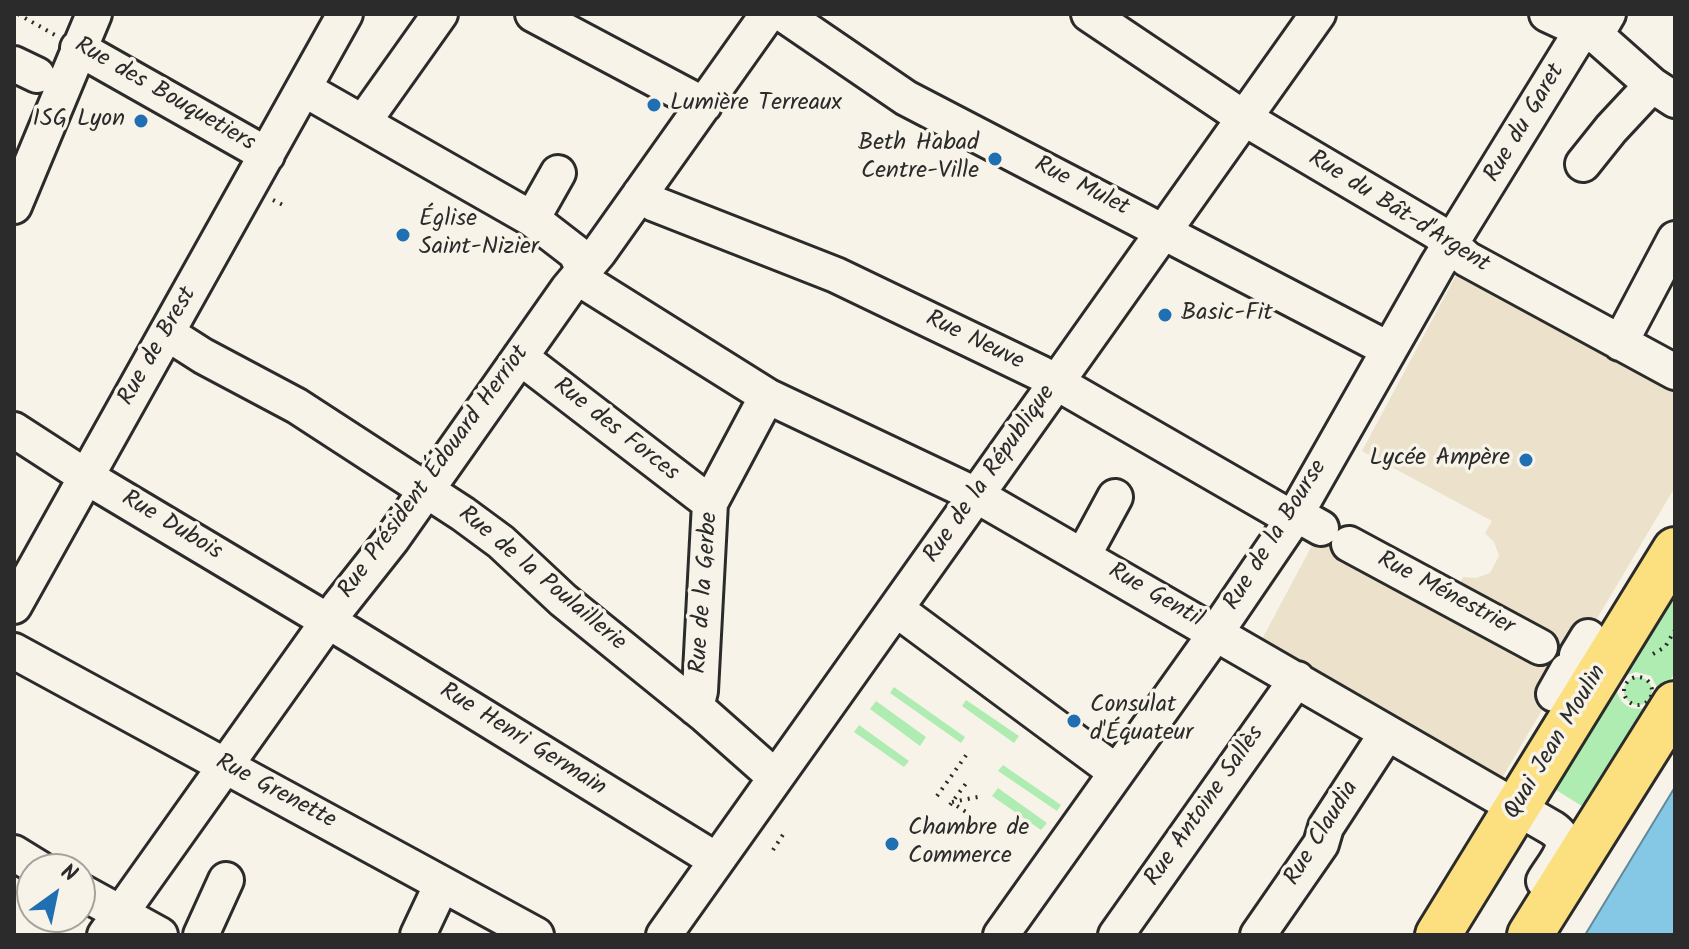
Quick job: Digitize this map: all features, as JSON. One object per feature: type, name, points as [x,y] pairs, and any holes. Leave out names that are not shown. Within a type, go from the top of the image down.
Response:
[{"type":"main road","name":"Quai Jean Moulin","points":[[1438,935],[1675,550]]},
{"type":"main road","points":[[1530,935],[1663,701]]},
{"type":"street","points":[[14,206],[94,14]]},
{"type":"street","name":"Rue de Brest","points":[[14,606],[345,14]]},
{"type":"street","points":[[364,121],[440,14]]},
{"type":"street","points":[[533,14],[704,105]]},
{"type":"street","name":"Rue Président Édouard Herriot","points":[[113,924],[768,14]]},
{"type":"street","name":"Rue Mulet","points":[[783,14],[906,98],[1388,349]]},
{"type":"street","name":"Rue du Bât-d'Argent","points":[[1089,14],[1244,118],[1437,232],[1467,259],[1675,372]]},
{"type":"street","name":"Rue de la République","points":[[664,935],[1318,14]]},
{"type":"street","points":[[1547,14],[1596,20],[1601,40],[1663,92],[1611,129],[1583,164]]},
{"type":"street","name":"Rue du Garet","points":[[1452,244],[1576,40],[1596,20]]},
{"type":"street","name":"Rue des Bouquetiers","points":[[78,48],[267,155]]},
{"type":"street","name":"Rue Gentil","points":[[304,89],[532,219],[576,253],[590,285],[767,396],[976,495],[1558,831],[1565,840],[1562,852],[1510,935]]},
{"type":"street","points":[[532,219],[558,173]]},
{"type":"street","name":"Rue Neuve","points":[[640,194],[655,204],[836,275],[1056,382],[1315,526]]},
{"type":"street","points":[[1620,343],[1675,239]]},
{"type":"street","name":"Rue de la Bourse","points":[[991,933],[1116,772],[1216,631],[1315,526],[1388,349],[1452,244]]},
{"type":"street","name":"Rue de la Poulaillerie","points":[[167,333],[203,356],[297,406],[427,489],[501,542],[563,600],[775,777]]},
{"type":"street","name":"Rue des Forces","points":[[520,357],[710,503]]},
{"type":"street","name":"Rue de la Gerbe","points":[[696,708],[700,691],[710,503],[767,396]]},
{"type":"street","name":"Rue Dubois","points":[[14,430],[85,476],[329,621]]},
{"type":"street","points":[[1083,556],[1115,497]]},
{"type":"street","name":"Rue Ménestrier","points":[[1315,526],[1540,647]]},
{"type":"street","points":[[896,609],[1116,772]]},
{"type":"street","name":"Rue Henri Germain","points":[[329,621],[716,860]]},
{"type":"street","name":"Rue Grenette","points":[[14,651],[536,935]]},
{"type":"street","points":[[1132,728],[1175,667],[1190,670]]},
{"type":"street","name":"Rue Antoine Sallès","points":[[1116,935],[1297,679]]},
{"type":"street","name":"Rue Claudia","points":[[1258,935],[1321,844],[1326,827],[1387,733]]},
{"type":"street","points":[[201,935],[226,880]]},
{"type":"street","points":[[418,935],[442,884]]},
{"type":"street","points":[[96,907],[113,924],[160,935]]},
{"type":"path","name":"Rue des Bouquetiers","points":[[18,14],[78,48]]},
{"type":"path","points":[[270,198],[285,206]]},
{"type":"path","points":[[1644,677],[1663,701],[1640,705],[1630,703],[1626,698],[1625,686],[1632,678],[1644,677]]},
{"type":"path","points":[[937,796],[967,754]]},
{"type":"path","points":[[953,804],[967,782]]},
{"type":"path","points":[[953,804],[983,796]]},
{"type":"path","points":[[953,804],[972,816]]},
{"type":"path","points":[[773,850],[787,830],[780,825]]},
{"type":"shaded area","name":"Lycée Ampère","points":[[1461,266],[1675,381],[1675,487],[1576,654],[1457,590],[1463,577],[1476,578],[1490,573],[1499,556],[1494,542],[1485,533],[1492,521],[1362,451]]},
{"type":"shaded area","points":[[1317,536],[1565,671],[1502,778],[1261,641]]},
{"type":"green space","points":[[1675,591],[1675,672],[1661,695],[1651,676],[1636,672],[1624,676]]},
{"type":"green space","points":[[1638,677],[1648,681],[1652,691],[1648,701],[1638,705],[1628,701],[1624,691],[1628,681]]},
{"type":"green space","points":[[894,687],[965,737],[961,743],[890,693]]},
{"type":"green space","points":[[1616,689],[1621,701],[1629,707],[1652,707],[1588,810],[1553,788]]},
{"type":"green space","points":[[966,700],[1019,736],[1014,743],[962,706]]},
{"type":"green space","points":[[876,701],[926,737],[920,746],[870,709]]},
{"type":"green space","points":[[859,725],[909,761],[904,767],[854,732]]},
{"type":"green space","points":[[1003,765],[1061,805],[1057,811],[998,771]]},
{"type":"green space","points":[[998,788],[1047,823],[1041,830],[992,796]]},
{"type":"water","points":[[1675,787],[1675,935],[1585,935]]},
{"type":"place","name":"Lumière Terreaux","points":[[654,105]]},
{"type":"place","name":"ISG Lyon","points":[[141,121]]},
{"type":"place","name":"Beth Habad Centre-Ville","points":[[995,159]]},
{"type":"place","name":"Église Saint-Nizier","points":[[403,235]]},
{"type":"place","name":"Basic-Fit","points":[[1165,315]]},
{"type":"place","name":"Lycée Ampère","points":[[1526,460]]},
{"type":"place","name":"Consulat d'Équateur","points":[[1074,721]]},
{"type":"place","name":"Chambre de Commerce","points":[[892,844]]}]
